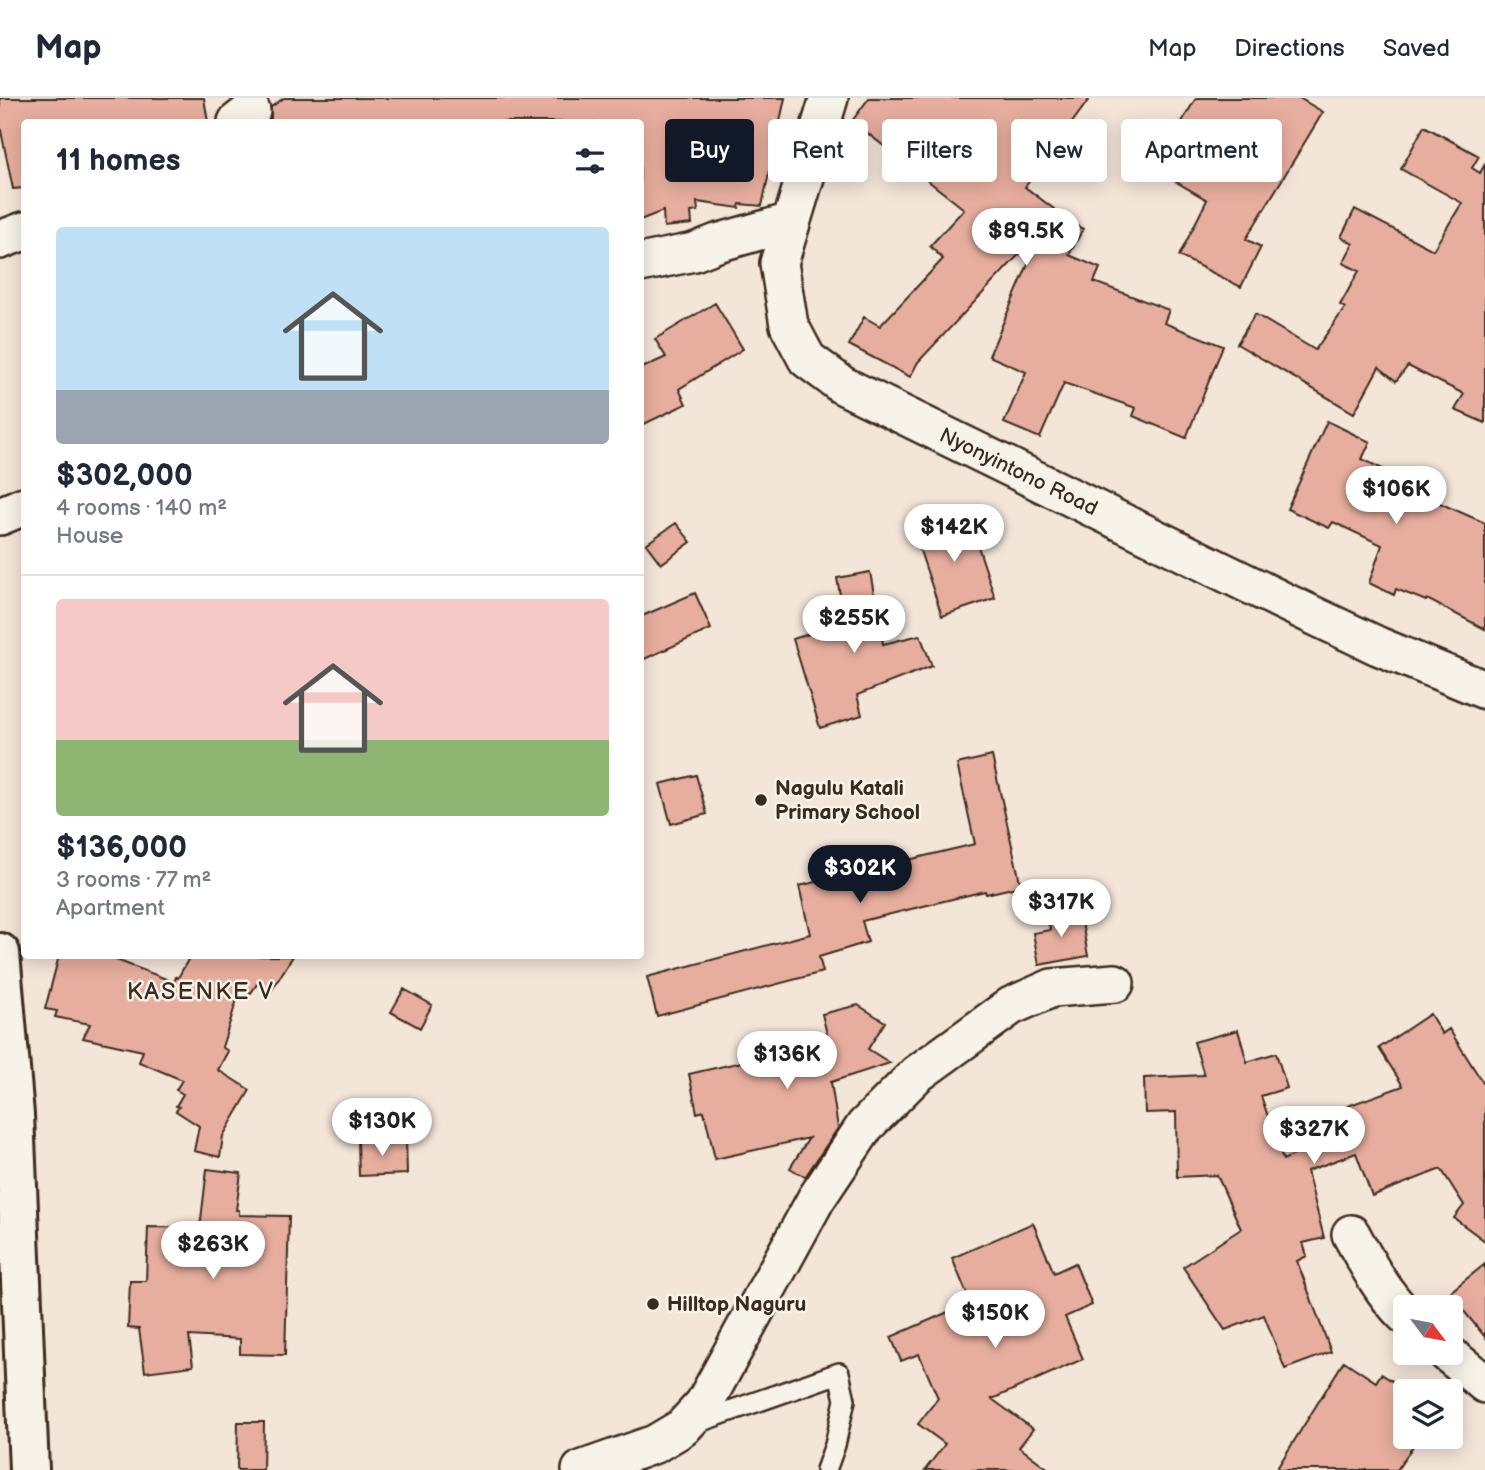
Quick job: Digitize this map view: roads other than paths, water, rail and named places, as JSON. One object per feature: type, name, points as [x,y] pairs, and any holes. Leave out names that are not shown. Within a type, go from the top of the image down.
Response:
[{"type":"street","name":"Nyonyintono Road","points":[[829,98],[779,263],[789,325],[807,359],[842,385],[1298,608],[1378,646],[1485,690]]},
{"type":"street","points":[[644,262],[694,252],[791,222]]},
{"type":"street","points":[[0,240],[21,232]]},
{"type":"street","points":[[0,516],[21,507]]},
{"type":"street","points":[[0,953],[14,1115],[29,1470]]},
{"type":"street","points":[[581,1470],[655,1444],[682,1428],[704,1404],[816,1199],[865,1126],[916,1073],[1011,1006],[1052,988],[1115,983]]},
{"type":"street","points":[[1351,1234],[1376,1279],[1393,1302]]},
{"type":"street","points":[[1462,1365],[1485,1384]]},
{"type":"lane","points":[[682,1428],[839,1373],[845,1400],[835,1445],[825,1470]]},
{"type":"place","name":"Nagulu Katali Primary School","points":[[761,800]]},
{"type":"place","name":"Hilltop Naguru","points":[[653,1304]]},
{"type":"district","name":"KASENKE V","points":[[201,991]]}]
